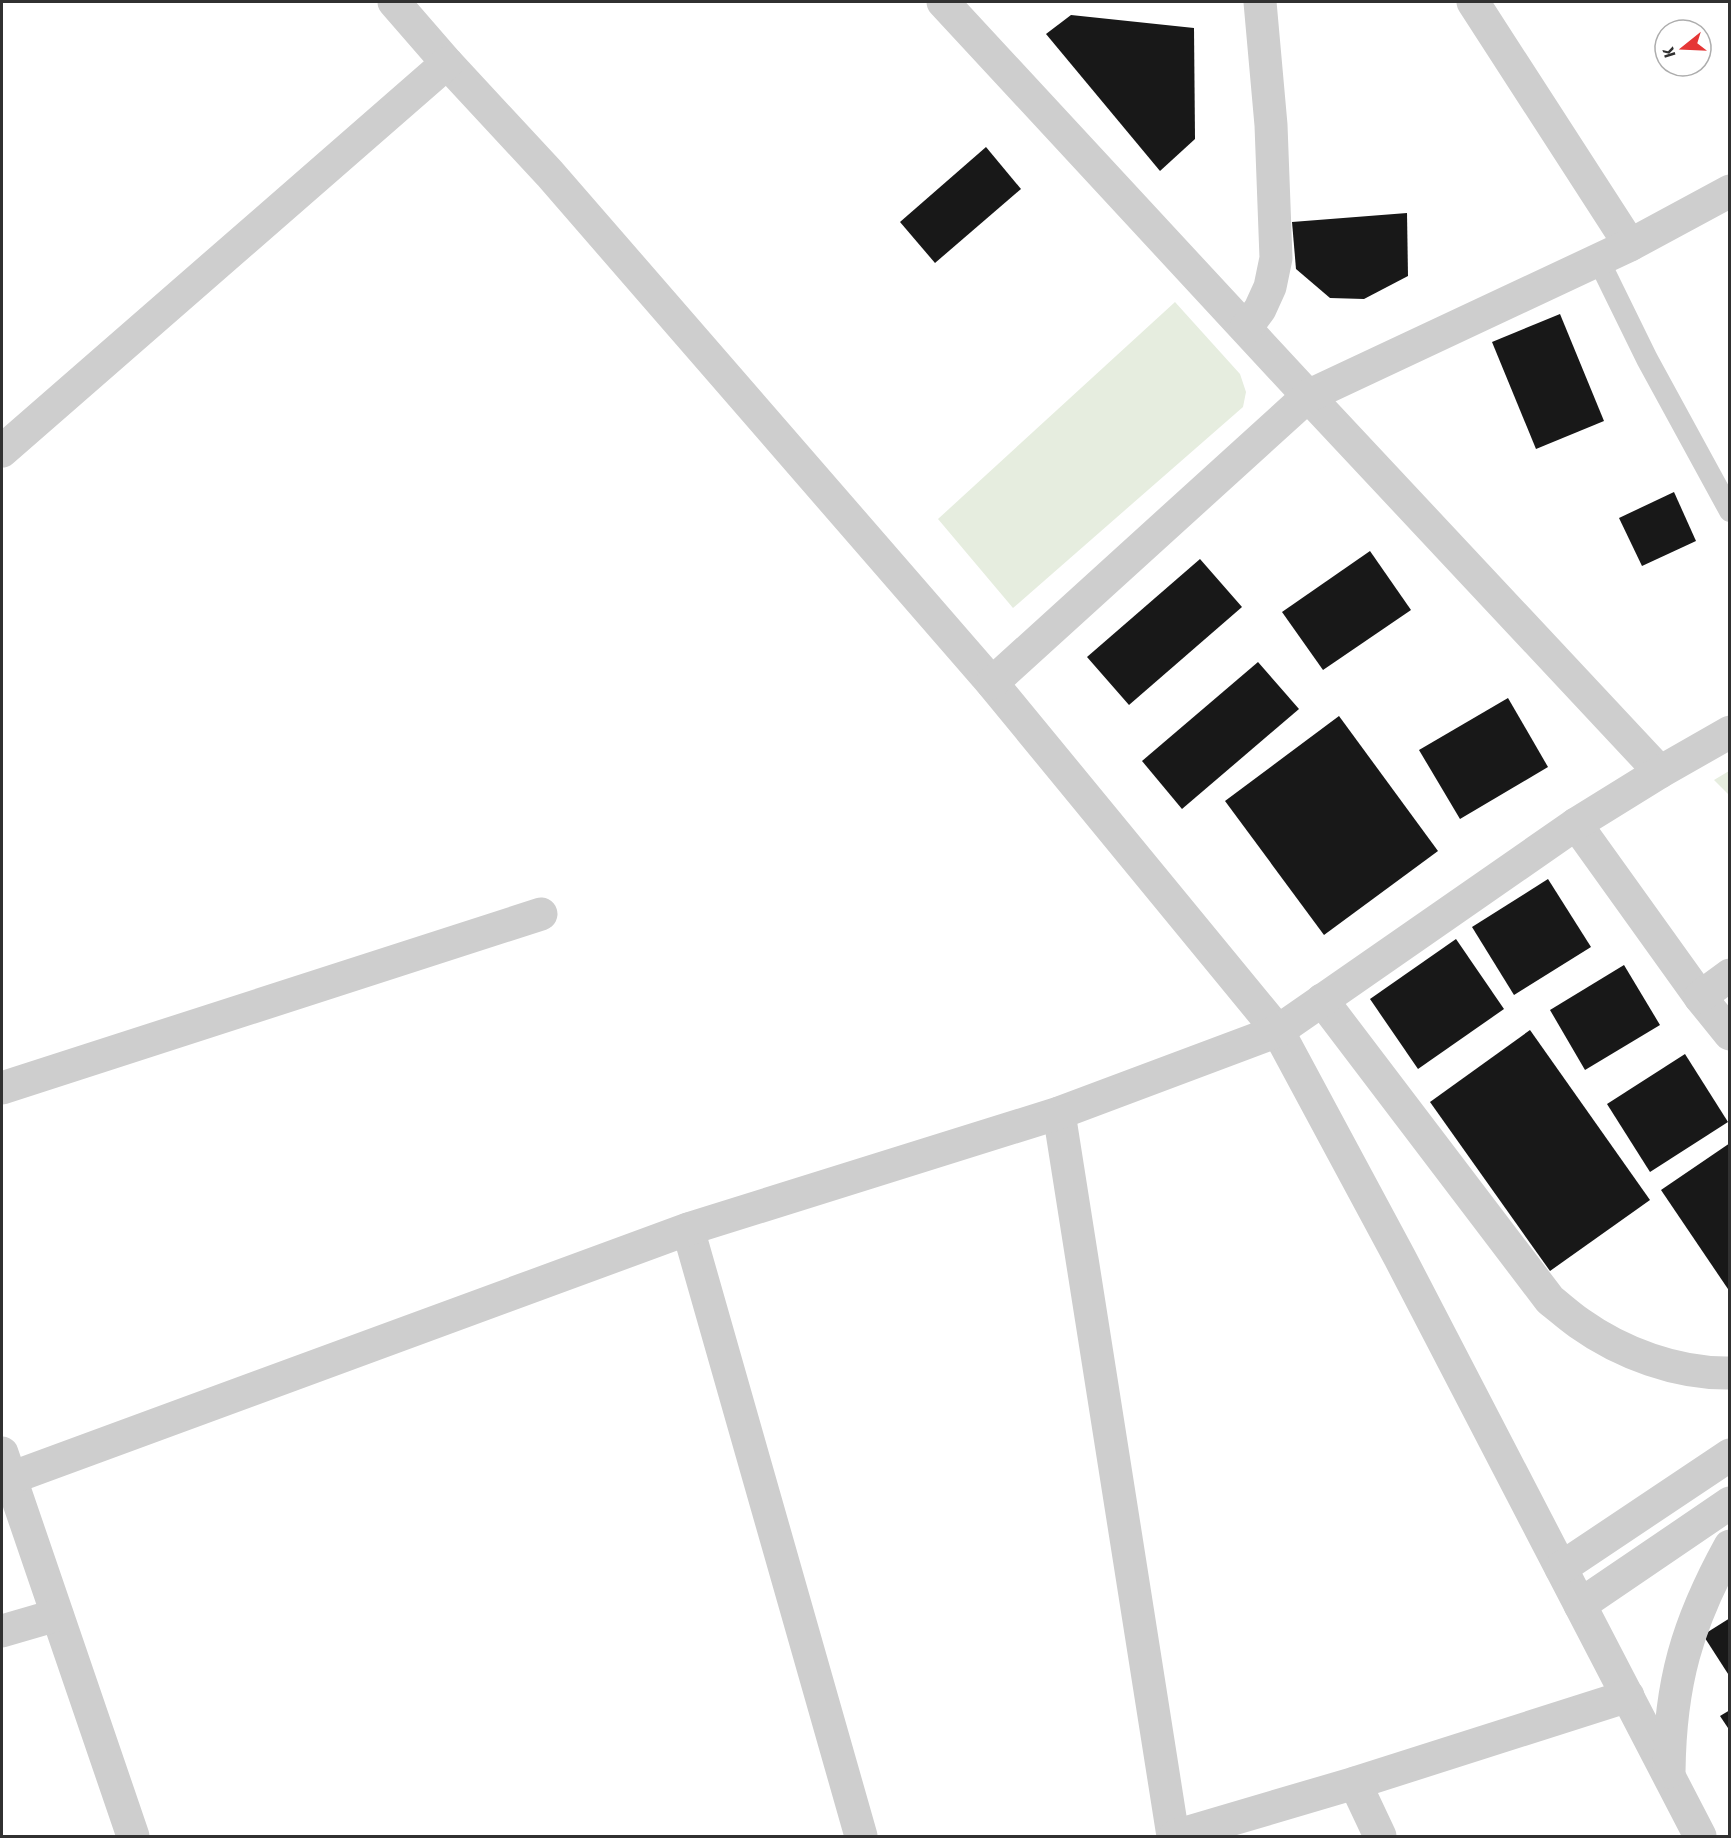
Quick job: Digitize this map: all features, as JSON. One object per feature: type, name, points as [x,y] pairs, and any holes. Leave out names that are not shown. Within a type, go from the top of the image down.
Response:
[{"type":"street","points":[[394,2],[557,183],[992,683],[1278,1030],[1400,1258],[1700,1836]]},
{"type":"street","points":[[943,2],[1660,772]]},
{"type":"street","points":[[1246,328],[1260,309],[1270,287],[1276,258],[1271,125],[1260,2]]},
{"type":"street","points":[[1473,2],[1630,244]]},
{"type":"street","points":[[2,451],[447,63]]},
{"type":"street","points":[[992,683],[1308,396],[1630,244],[1730,191]]},
{"type":"street","points":[[133,1836],[6,1466],[688,1229],[1059,1113],[1278,1030],[1576,824],[1730,732]]},
{"type":"street","points":[[1576,824],[1700,997],[1730,1034]]},
{"type":"street","points":[[2,1088],[541,914]]},
{"type":"street","points":[[1700,997],[1730,975]]},
{"type":"street","points":[[1322,1000],[1550,1300],[1579,1323],[1602,1337],[1644,1357],[1682,1368],[1730,1373]]},
{"type":"street","points":[[1059,1113],[1174,1836],[1355,1783],[1628,1696]]},
{"type":"street","points":[[688,1229],[861,1836]]},
{"type":"street","points":[[1561,1568],[1730,1455]]},
{"type":"street","points":[[1580,1605],[1730,1503]]},
{"type":"street","points":[[1669,1777],[1674,1697],[1682,1658],[1694,1620],[1710,1582],[1730,1546]]},
{"type":"street","points":[[2,1631],[57,1615]]},
{"type":"street","points":[[1355,1783],[1380,1836]]},
{"type":"lane","points":[[1598,259],[1647,359],[1730,511]]},
{"type":"shaded area","points":[[1175,302],[1240,374],[1246,392],[1243,407],[1013,608],[938,519]]},
{"type":"shaded area","points":[[1729,771],[1729,795],[1714,780]]},
{"type":"building","points":[[1071,15],[1194,28],[1195,139],[1160,171],[1046,34]]},
{"type":"building","points":[[986,147],[1021,189],[935,263],[900,222]]},
{"type":"building","points":[[1407,213],[1408,276],[1364,299],[1330,298],[1296,269],[1292,222]]},
{"type":"building","points":[[1560,314],[1604,421],[1536,449],[1492,342]]},
{"type":"building","points":[[1674,492],[1696,541],[1642,566],[1619,518]]},
{"type":"building","points":[[1370,551],[1411,610],[1323,670],[1282,612]]},
{"type":"building","points":[[1200,559],[1242,607],[1129,705],[1087,657]]},
{"type":"building","points":[[1258,662],[1299,709],[1182,809],[1142,761]]},
{"type":"building","points":[[1508,698],[1548,767],[1460,819],[1419,750]]},
{"type":"building","points":[[1339,716],[1438,851],[1324,935],[1225,801]]},
{"type":"building","points":[[1548,879],[1591,947],[1514,995],[1472,927]]},
{"type":"building","points":[[1456,939],[1504,1009],[1418,1069],[1370,999]]},
{"type":"building","points":[[1624,965],[1660,1025],[1585,1070],[1550,1010]]},
{"type":"building","points":[[1530,1030],[1650,1200],[1550,1271],[1430,1102]]},
{"type":"building","points":[[1685,1054],[1728,1122],[1650,1172],[1607,1104]]},
{"type":"building","points":[[1730,1143],[1730,1292],[1661,1190]]},
{"type":"building","points":[[1730,1618],[1730,1677],[1703,1635]]},
{"type":"building","points":[[1730,1710],[1730,1731],[1720,1716]]}]
